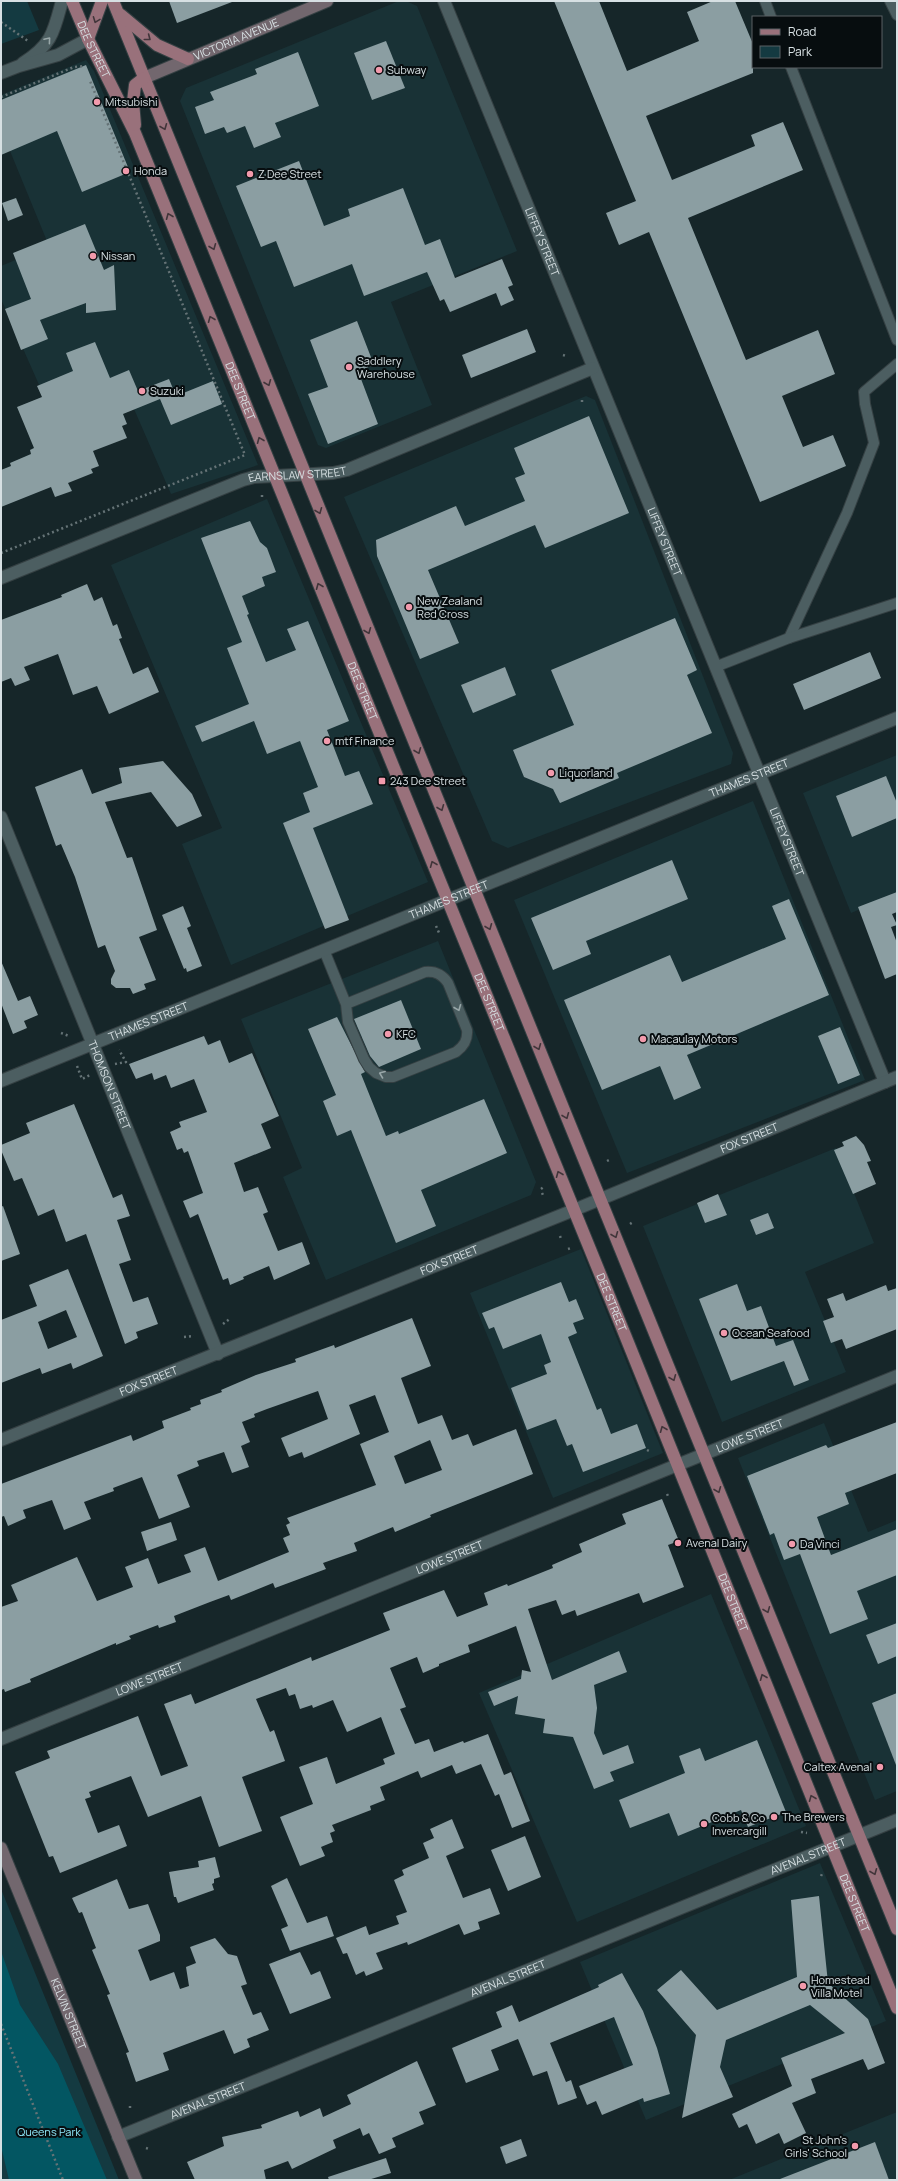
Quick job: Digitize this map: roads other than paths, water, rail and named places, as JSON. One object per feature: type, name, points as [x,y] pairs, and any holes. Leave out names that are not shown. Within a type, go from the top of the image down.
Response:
[{"type":"main road","name":"DEE STREET","points":[[72,1],[88,39],[135,132],[897,2008]]},
{"type":"main road","points":[[88,39],[102,1]]},
{"type":"main road","points":[[113,1],[304,475],[475,890],[897,1929]]},
{"type":"main road","name":"VICTORIA AVENUE","points":[[144,78],[327,1]]},
{"type":"main road","points":[[118,13],[157,45],[188,59]]},
{"type":"main road","points":[[135,132],[135,85],[144,78]]},
{"type":"main road","name":"KELVIN STREET","points":[[1,1848],[136,2180]]},
{"type":"street","points":[[19,66],[52,37],[62,1]]},
{"type":"street","name":"LIFFEY STREET","points":[[444,1],[885,1082]]},
{"type":"street","points":[[1,73],[19,66],[58,55],[88,39]]},
{"type":"street","name":"EARNSLAW STREET","points":[[1,578],[243,480],[254,477],[304,475],[347,470],[593,368]]},
{"type":"street","name":"THAMES STREET","points":[[1,1081],[897,718]]},
{"type":"street","name":"THOMSON STREET","points":[[1,817],[218,1354]]},
{"type":"street","name":"FOX STREET","points":[[1,1440],[574,1210],[897,1077]]},
{"type":"street","name":"LOWE STREET","points":[[1,1739],[897,1376]]},
{"type":"street","name":"AVENAL STREET","points":[[118,2137],[897,1820]]},
{"type":"lane","points":[[765,1],[771,16]]},
{"type":"lane","points":[[890,1],[897,15]]},
{"type":"lane","points":[[791,68],[897,340]]},
{"type":"lane","points":[[789,638],[847,513],[874,443],[865,404],[864,392],[897,364]]},
{"type":"lane","points":[[715,667],[789,638],[897,603]]},
{"type":"lane","points":[[324,950],[346,1004],[348,1022],[369,1067],[386,1077],[393,1077],[456,1052],[466,1041],[467,1030],[448,983],[440,974],[424,972],[346,1004]]},
{"type":"place","name":"Subway","points":[[379,70]]},
{"type":"place","name":"Mitsubishi","points":[[97,102]]},
{"type":"place","name":"Honda","points":[[126,171]]},
{"type":"place","name":"Z Dee Street","points":[[250,174]]},
{"type":"place","name":"Nissan","points":[[93,256]]},
{"type":"place","name":"Saddlery Warehouse","points":[[349,367]]},
{"type":"place","name":"Suzuki","points":[[142,391]]},
{"type":"place","name":"New Zealand Red Cross","points":[[409,607]]},
{"type":"place","name":"mtf Finance","points":[[327,741]]},
{"type":"place","name":"Liquorland","points":[[551,773]]},
{"type":"place","name":"243 Dee Street","points":[[382,781]]},
{"type":"place","name":"KFC","points":[[388,1034]]},
{"type":"place","name":"Macaulay Motors","points":[[643,1039]]},
{"type":"place","name":"Ocean Seafood","points":[[724,1333]]},
{"type":"place","name":"Avenal Dairy","points":[[678,1543]]},
{"type":"place","name":"Da Vinci","points":[[792,1544]]},
{"type":"place","name":"Caltex Avenal","points":[[880,1767]]},
{"type":"place","name":"The Brewers","points":[[774,1817]]},
{"type":"place","name":"Cobb & Co Invercargill","points":[[704,1824]]},
{"type":"place","name":"Homestead Villa Motel","points":[[803,1986]]},
{"type":"place","name":"St John's Girls' School","points":[[855,2146]]},
{"type":"park label","name":"Queens Park","points":[[49,2132]]}]
